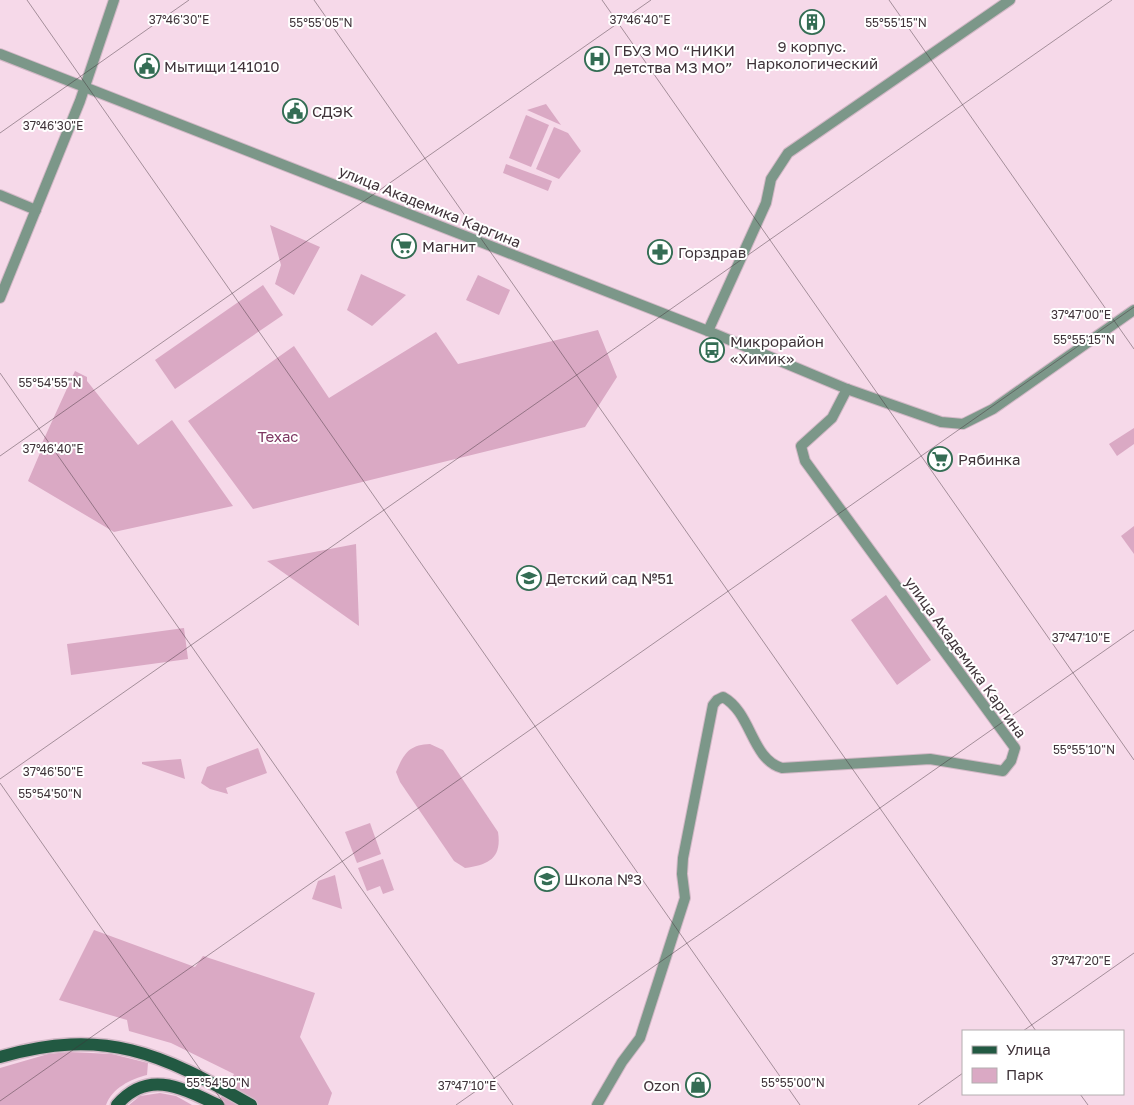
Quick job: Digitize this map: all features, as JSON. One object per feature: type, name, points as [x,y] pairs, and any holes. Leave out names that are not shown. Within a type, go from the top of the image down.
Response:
[{"type":"main road","points":[[0,1057],[50,1045],[92,1043],[114,1045],[166,1060],[251,1105]]},
{"type":"main road","points":[[117,1105],[136,1088],[161,1084],[179,1087],[218,1105]]},
{"type":"street","points":[[0,298],[86,86],[114,0]]},
{"type":"street","points":[[708,331],[766,203],[772,179],[788,153],[1010,0]]},
{"type":"street","name":"улица Академика Каргина","points":[[0,54],[86,86],[708,331],[847,388],[941,422],[963,424],[1018,392],[1134,310]]},
{"type":"street","points":[[0,195],[36,210]]},
{"type":"street","name":"улица Академика Каргина","points":[[597,1105],[617,1070],[640,1038],[685,898],[682,858],[713,705],[716,700],[723,697],[734,706],[764,757],[771,764],[782,768],[930,759],[1003,771],[1012,761],[1015,748],[806,461],[801,446],[832,418],[847,388]]},
{"type":"green space","points":[[546,104],[561,125],[527,110]]},
{"type":"green space","points":[[526,115],[549,125],[531,167],[509,158]]},
{"type":"green space","points":[[554,127],[568,133],[581,151],[559,179],[536,169]]},
{"type":"green space","points":[[506,164],[552,181],[548,191],[503,173]]},
{"type":"green space","points":[[270,225],[320,247],[294,295],[275,284],[281,265]]},
{"type":"green space","points":[[361,274],[406,295],[372,326],[347,310]]},
{"type":"green space","points":[[478,275],[510,290],[499,315],[466,300]]},
{"type":"green space","points":[[263,285],[283,315],[175,389],[155,360]]},
{"type":"green space","name":"Техас","points":[[598,330],[617,377],[585,427],[253,509],[188,421],[294,346],[329,398],[436,332],[458,364]]},
{"type":"green space","points":[[75,371],[87,377],[87,381],[138,445],[172,420],[233,506],[114,532],[28,481],[40,453],[38,452]]},
{"type":"green space","points":[[1134,428],[1134,444],[1117,456],[1109,444]]},
{"type":"green space","points":[[1134,526],[1134,554],[1121,536]]},
{"type":"green space","points":[[356,544],[359,626],[267,561]]},
{"type":"green space","points":[[886,595],[931,660],[897,685],[851,620]]},
{"type":"green space","points":[[184,628],[188,659],[71,675],[67,644]]},
{"type":"green space","points":[[430,744],[443,750],[498,832],[499,841],[496,854],[492,859],[481,865],[465,868],[454,861],[400,782],[396,772],[408,751],[417,746]]},
{"type":"green space","points":[[258,748],[267,773],[226,788],[228,794],[210,789],[201,783],[207,767]]},
{"type":"green space","points":[[181,759],[185,779],[142,764],[142,762]]},
{"type":"green space","points":[[370,823],[381,854],[357,863],[345,832]]},
{"type":"green space","points":[[383,859],[394,890],[383,894],[380,886],[367,891],[358,868]]},
{"type":"green space","points":[[335,875],[342,909],[312,899],[318,881]]},
{"type":"green space","points":[[94,930],[195,967],[203,956],[315,993],[300,1037],[332,1093],[328,1105],[217,1105],[234,1074],[171,1043],[129,1031],[127,1020],[59,1000]]},
{"type":"green space","points":[[69,1052],[112,1054],[148,1063],[147,1075],[117,1089],[106,1105],[0,1105],[0,1068],[48,1054]]},
{"type":"green space","points":[[160,1093],[176,1096],[192,1105],[129,1105],[140,1096]]},
{"type":"place","name":"9 корпус. Наркологический","points":[[812,22]]},
{"type":"place","name":"ГБУЗ МО “НИКИ детства МЗ МО”","points":[[597,59]]},
{"type":"place","name":"Мытищи 141010","points":[[147,66]]},
{"type":"place","name":"СДЭК","points":[[295,111]]},
{"type":"place","name":"Магнит","points":[[404,246]]},
{"type":"place","name":"Горздрав","points":[[660,252]]},
{"type":"place","name":"Микрорайон «Химик»","points":[[712,350]]},
{"type":"place","name":"Рябинка","points":[[940,459]]},
{"type":"place","name":"Детский сад №51","points":[[529,578]]},
{"type":"place","name":"Школа №3","points":[[547,879]]},
{"type":"place","name":"Ozon","points":[[698,1085]]}]
